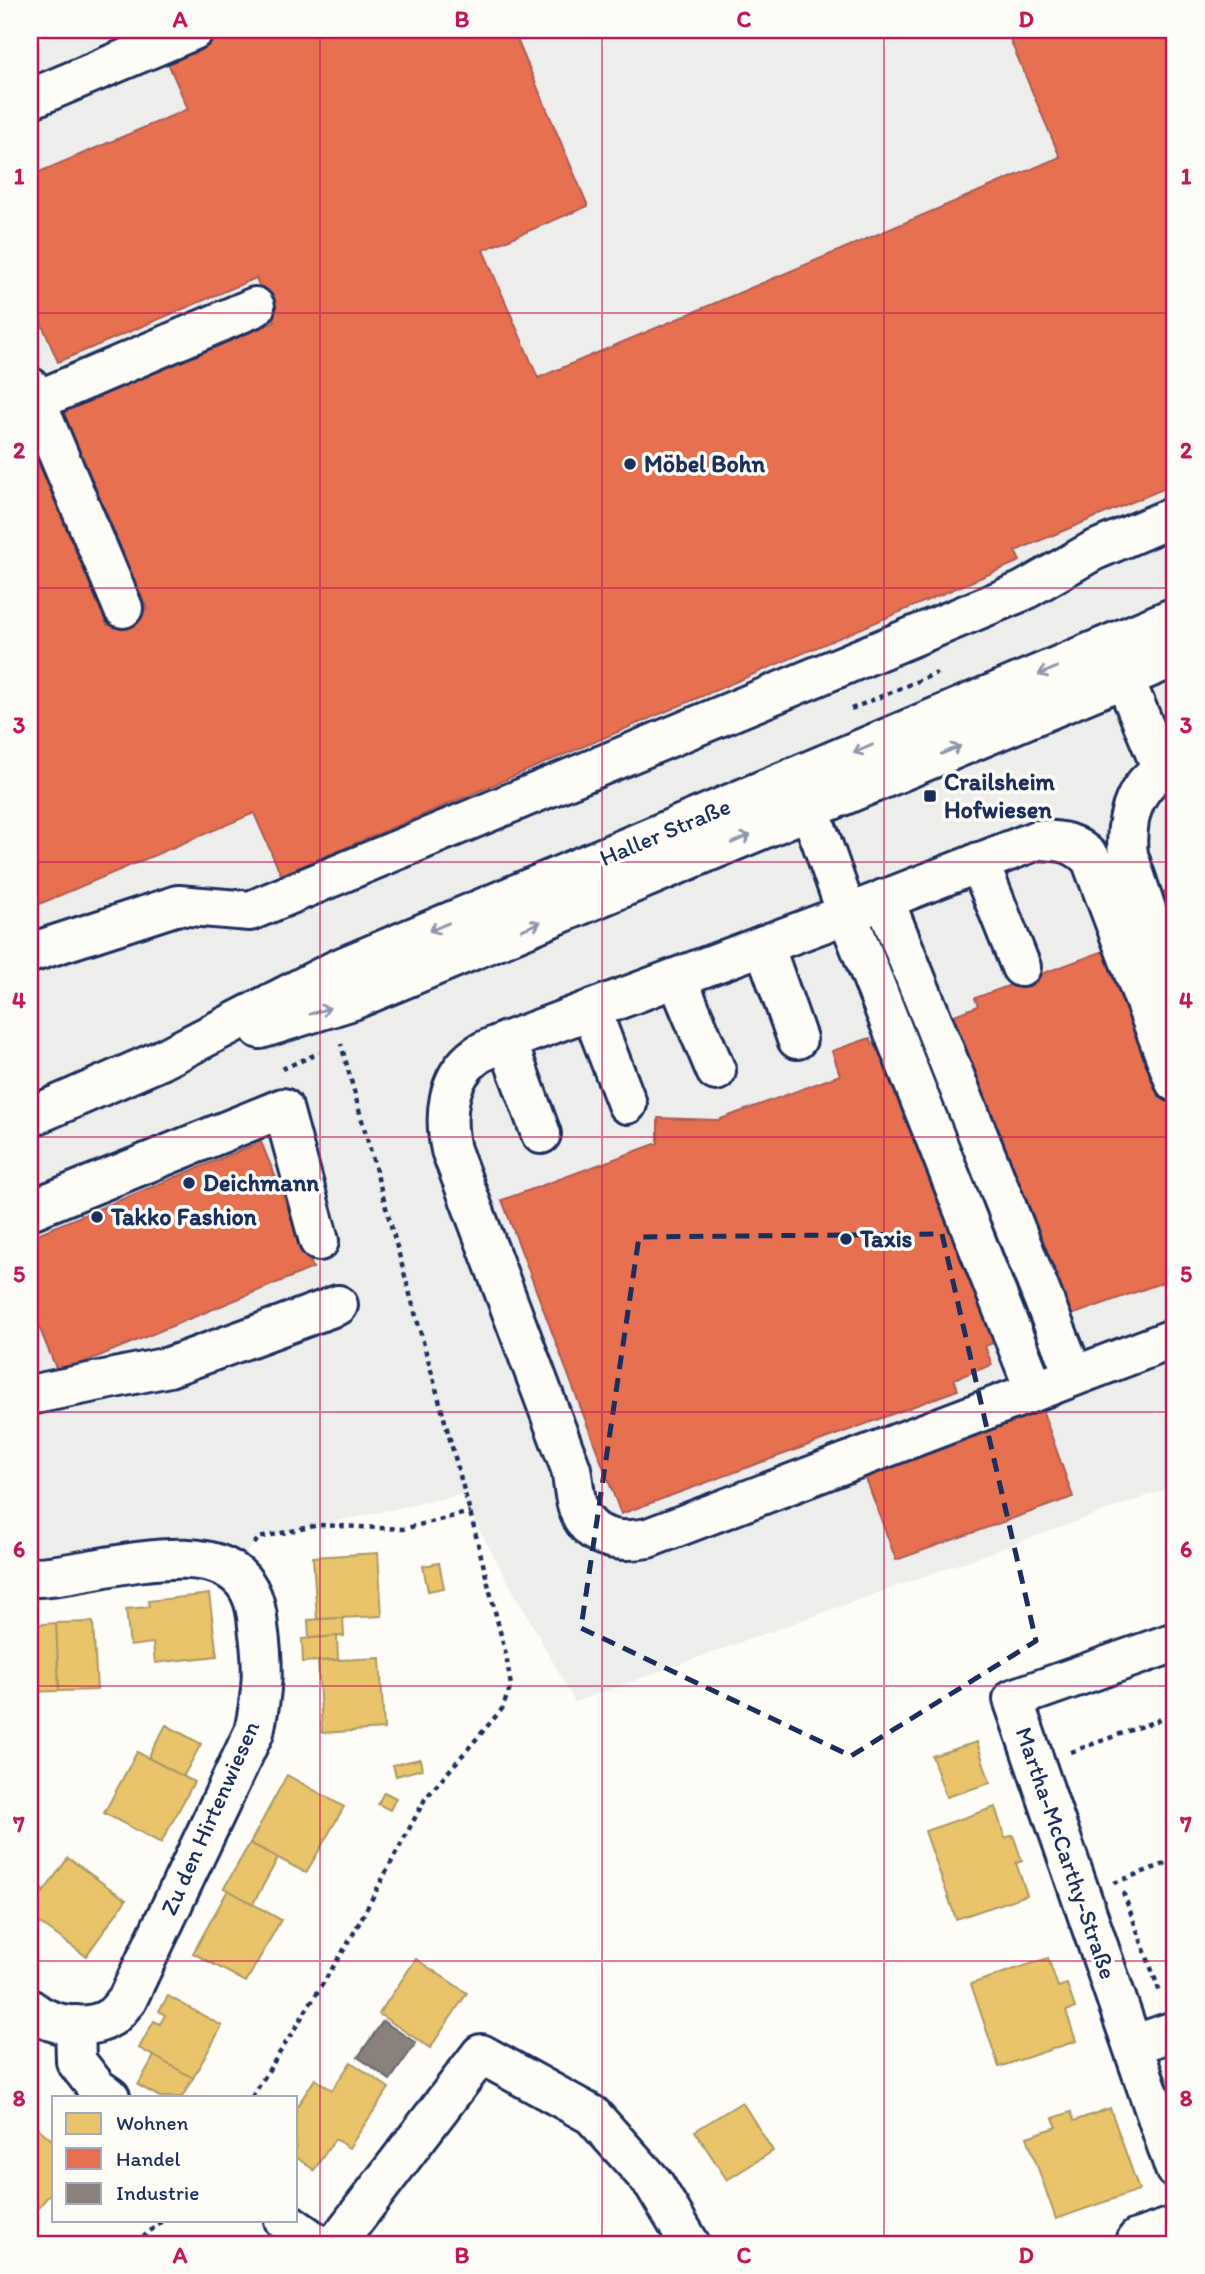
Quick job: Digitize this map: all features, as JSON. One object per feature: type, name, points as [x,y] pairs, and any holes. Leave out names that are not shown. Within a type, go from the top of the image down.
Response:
[{"type":"street","points":[[30,99],[194,30]]},
{"type":"street","points":[[123,608],[33,394],[255,307]]},
{"type":"street","points":[[30,954],[178,905],[250,911],[1023,591],[1093,551],[1175,516]]},
{"type":"street","name":"Haller Straße","points":[[30,1117],[161,1060],[354,1000],[803,794],[1118,661],[1175,617]]},
{"type":"street","name":"Haller Straße","points":[[1118,661],[1175,657]]},
{"type":"street","points":[[1118,661],[1169,767],[1141,787],[1130,810],[1126,834],[1128,855],[1175,996]]},
{"type":"street","points":[[803,794],[847,914],[1035,1391]]},
{"type":"street","points":[[1175,1082],[1091,859],[1078,847],[1060,841],[1037,840],[507,1041],[476,1056],[458,1077],[447,1105],[446,1127],[451,1150],[571,1469],[579,1512],[589,1529],[608,1538],[629,1542],[648,1538],[1175,1338]]},
{"type":"street","points":[[979,862],[1021,967]]},
{"type":"street","points":[[884,900],[1074,1376]]},
{"type":"street","points":[[764,945],[797,1039]]},
{"type":"street","points":[[677,978],[716,1071]]},
{"type":"street","points":[[591,1010],[627,1104]]},
{"type":"street","points":[[507,1041],[541,1134]]},
{"type":"street","points":[[30,1209],[283,1108],[319,1241]]},
{"type":"street","points":[[30,1395],[169,1367],[338,1305]]},
{"type":"street","points":[[30,1577],[186,1557],[206,1560],[231,1571]]},
{"type":"street","name":"Zu den Hirtenwiesen","points":[[31,2014],[54,2022],[95,2024],[113,2016],[127,2000],[254,1732],[262,1695],[263,1657],[256,1605],[248,1587],[231,1571]]},
{"type":"street","name":"Martha-McCarthy-Straße","points":[[1175,1642],[1013,1699],[1175,2169]]},
{"type":"street","points":[[75,2025],[76,2061],[97,2088],[109,2096]]},
{"type":"street","points":[[1133,2045],[1174,2031]]},
{"type":"street","points":[[337,2244],[481,2054],[592,2115],[654,2184],[690,2244]]},
{"type":"street","points":[[287,2222],[318,2244]]},
{"type":"street","points":[[1139,2244],[1137,2239],[1175,2226]]},
{"type":"path","points":[[253,2096],[350,1940],[425,1799],[502,1709],[511,1686],[506,1655],[470,1512],[341,1044]]},
{"type":"path","points":[[231,1571],[259,1538],[319,1525],[403,1529],[470,1512]]},
{"type":"path","points":[[1035,1765],[1175,1714]]},
{"type":"path","points":[[1081,1895],[1175,1860]]},
{"type":"path","points":[[1119,1881],[1174,2031]]},
{"type":"path","points":[[135,2244],[161,2222]]},
{"type":"highlighted area","points":[[942,1234],[1036,1641],[851,1756],[581,1628],[639,1237]]},
{"type":"shaded area","points":[[30,30],[1175,30],[1175,1486],[575,1702],[460,1495],[259,1538],[231,1571],[30,1577]]},
{"type":"building: Wohnen","points":[[378,1553],[382,1616],[317,1619],[313,1557]]},
{"type":"building: Wohnen","points":[[439,1563],[444,1588],[428,1591],[423,1566]]},
{"type":"building: Wohnen","points":[[209,1594],[217,1656],[155,1663],[153,1643],[130,1646],[126,1609],[149,1607],[148,1601]]},
{"type":"building: Wohnen","points":[[343,1618],[344,1636],[309,1638],[308,1620]]},
{"type":"building: Wohnen","points":[[93,1622],[97,1690],[59,1691],[56,1623]]},
{"type":"building: Wohnen","points":[[56,1623],[59,1691],[30,1692],[30,1625]]},
{"type":"building: Wohnen","points":[[337,1636],[338,1660],[303,1662],[302,1639]]},
{"type":"building: Wohnen","points":[[380,1658],[384,1729],[322,1733],[318,1661]]},
{"type":"building: Wohnen","points":[[166,1725],[201,1744],[183,1777],[148,1758]]},
{"type":"building: Wohnen","points":[[977,1742],[990,1783],[946,1797],[932,1756]]},
{"type":"building: Wohnen","points":[[137,1752],[194,1782],[161,1843],[104,1813]]},
{"type":"building: Wohnen","points":[[420,1759],[422,1769],[396,1776],[393,1765]]},
{"type":"building: Wohnen","points":[[287,1775],[344,1807],[306,1873],[250,1843]]},
{"type":"building: Wohnen","points":[[384,1792],[396,1798],[390,1810],[378,1804]]},
{"type":"building: Wohnen","points":[[995,1807],[1005,1838],[1013,1835],[1022,1861],[1016,1863],[1027,1895],[956,1919],[925,1831]]},
{"type":"building: Wohnen","points":[[250,1843],[278,1858],[253,1904],[224,1888]]},
{"type":"building: Wohnen","points":[[68,1858],[126,1900],[86,1956],[30,1916],[30,1911]]},
{"type":"building: Wohnen","points":[[30,1881],[44,1891],[30,1911]]},
{"type":"building: Wohnen","points":[[228,1890],[281,1920],[246,1982],[193,1953]]},
{"type":"building: Wohnen","points":[[1048,1958],[1058,1987],[1067,1984],[1075,2008],[1066,2011],[1076,2041],[999,2067],[971,1984]]},
{"type":"building: Wohnen","points":[[416,1959],[467,1993],[430,2048],[379,2014]]},
{"type":"building: Wohnen","points":[[168,1996],[222,2026],[193,2078],[139,2048],[154,2021],[160,2024],[165,2015],[159,2011]]},
{"type":"building: Wohnen","points":[[154,2056],[193,2078],[183,2096],[158,2096],[138,2085]]},
{"type":"building: Wohnen","points":[[351,2062],[389,2088],[349,2148],[335,2139],[314,2170],[298,2158],[298,2105],[315,2079],[332,2090]]},
{"type":"building: Wohnen","points":[[742,2102],[773,2151],[727,2180],[695,2131]]},
{"type":"building: Wohnen","points":[[1110,2108],[1139,2190],[1056,2219],[1027,2137],[1057,2127],[1053,2118],[1071,2112],[1074,2121]]},
{"type":"building: Wohnen","points":[[30,2121],[52,2140],[52,2191],[30,2218]]},
{"type":"building: Handel","name":"Möbel Bohn","points":[[227,30],[513,30],[588,206],[483,250],[538,378],[1060,157],[1006,30],[1175,30],[1175,484],[1015,551],[1020,561],[281,875],[254,813],[30,908],[30,443],[107,625],[147,609],[63,412],[275,322],[256,278],[58,362],[30,297],[30,176],[188,109],[165,56]]},
{"type":"building: Handel","points":[[1175,888],[1175,938],[1160,893]]},
{"type":"building: Handel","name":"Taxis","points":[[1115,947],[1175,1100],[1175,1278],[985,1346],[992,1365],[954,1379],[958,1390],[621,1514],[502,1200],[658,1143],[658,1118],[718,1120],[840,1075],[832,1051],[870,1038],[873,1045],[896,1037],[978,1006],[975,998]]},
{"type":"building: Handel","points":[[261,1142],[313,1268],[58,1373],[30,1305],[30,1237]]},
{"type":"building: Handel","points":[[1042,1409],[1073,1497],[896,1560],[864,1473]]},
{"type":"building: Industrie","points":[[383,2021],[416,2043],[390,2080],[358,2057]]},
{"type":"place","name":"Möbel Bohn","points":[[630,464]]},
{"type":"place","name":"Crailsheim Hofwiesen","points":[[930,796]]},
{"type":"place","name":"Deichmann","points":[[189,1183]]},
{"type":"place","name":"Takko Fashion","points":[[97,1217]]},
{"type":"place","name":"Taxis","points":[[846,1239]]}]
